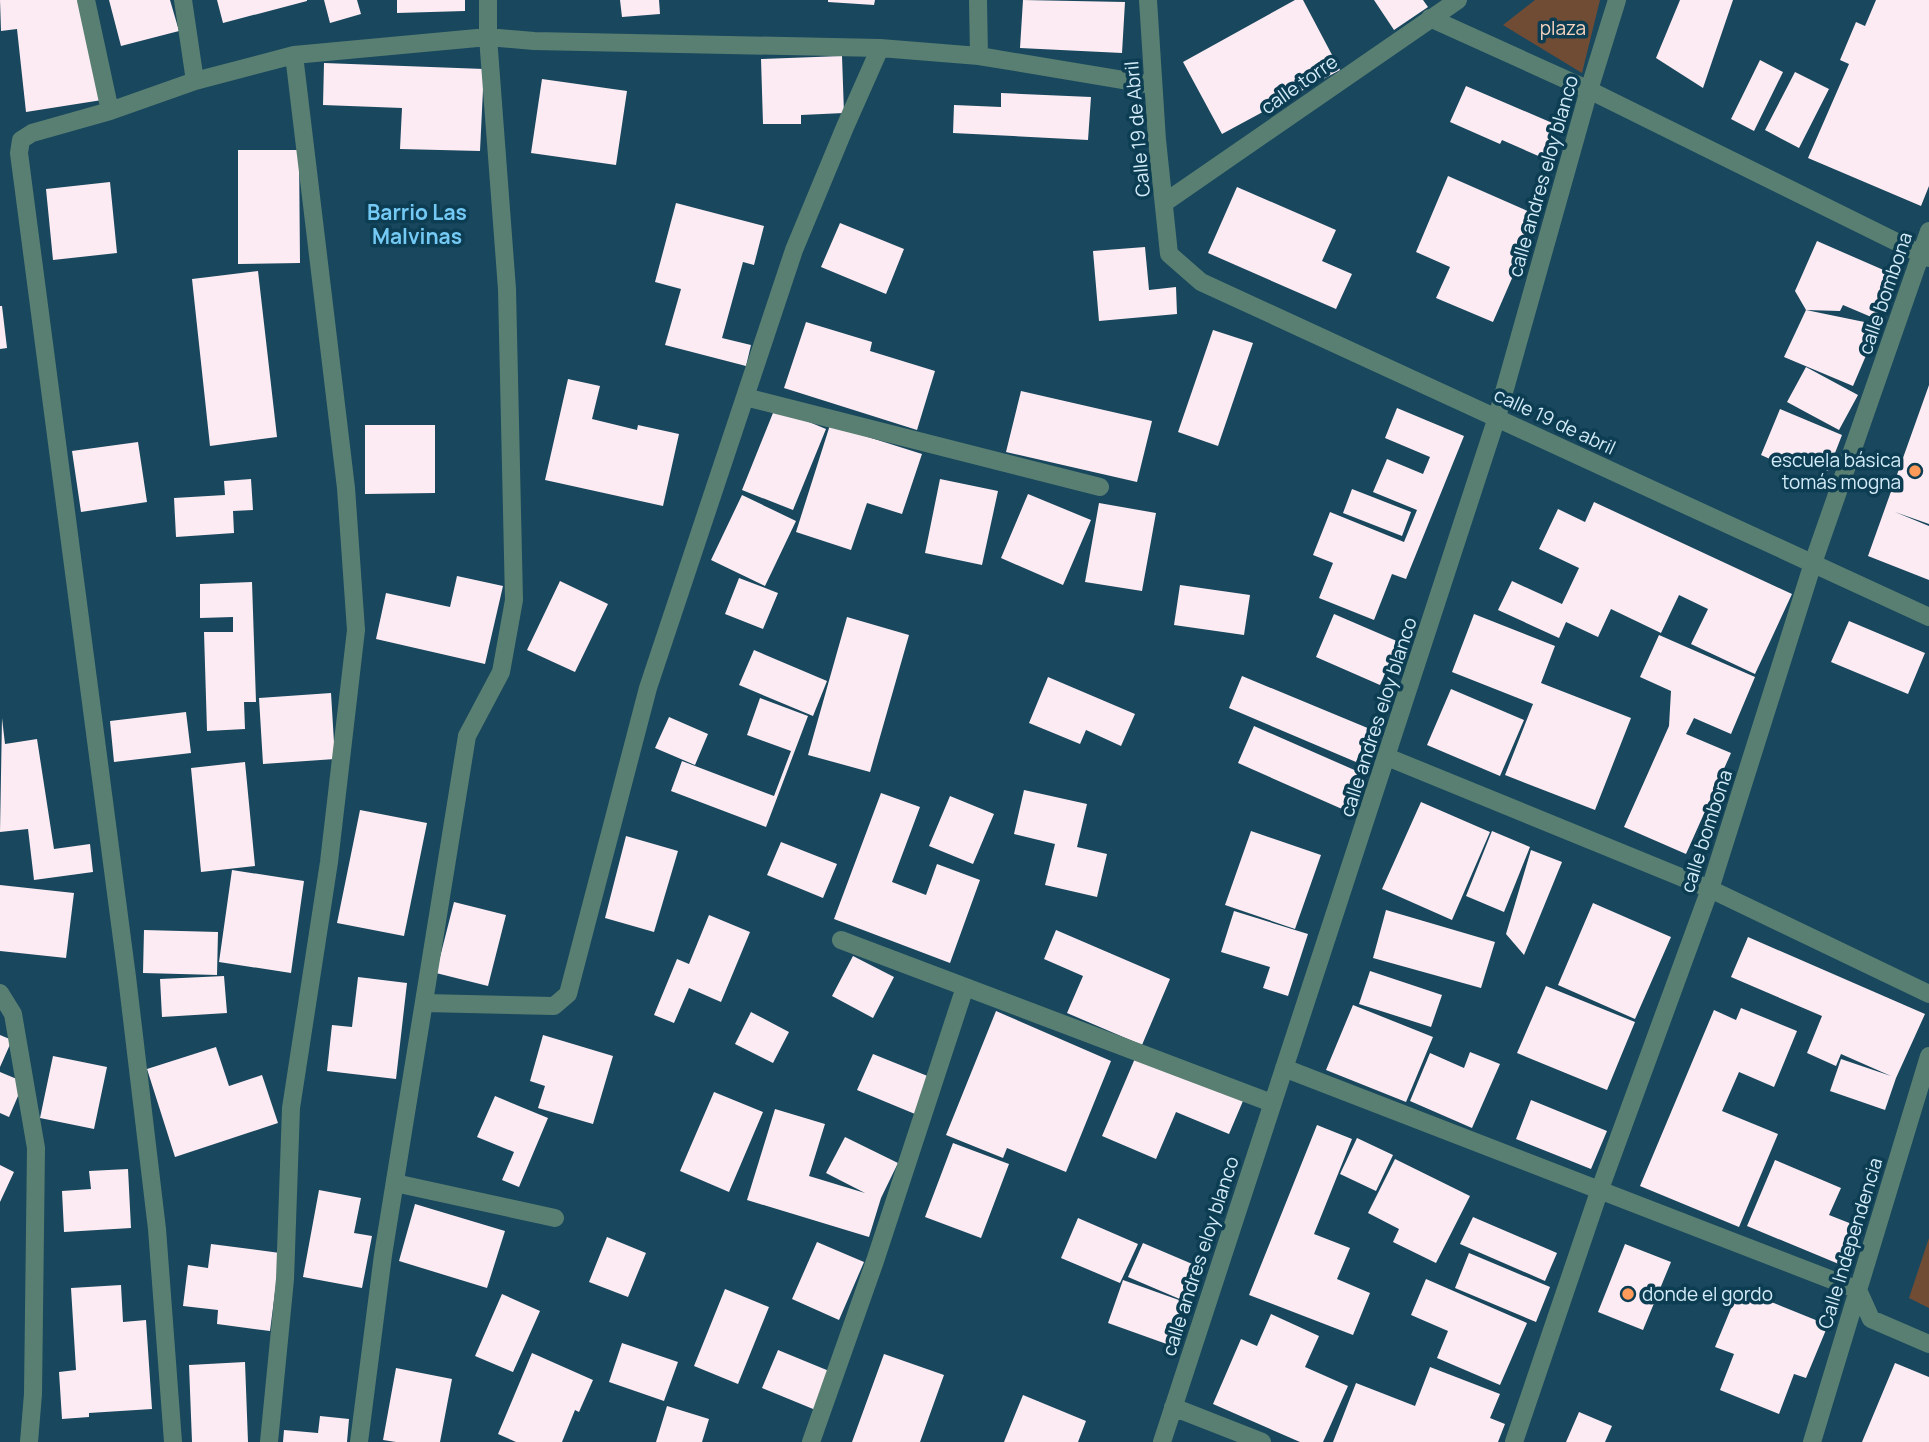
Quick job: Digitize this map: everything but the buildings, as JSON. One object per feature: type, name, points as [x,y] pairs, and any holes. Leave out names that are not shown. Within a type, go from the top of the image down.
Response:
[{"type":"street","points":[[86,0],[110,111]]},
{"type":"street","points":[[183,0],[195,81]]},
{"type":"street","points":[[359,1442],[383,1255],[467,736],[501,672],[514,600],[507,289],[488,37],[488,0]]},
{"type":"street","points":[[978,0],[978,56]]},
{"type":"street","name":"Calle 19 de Abril","points":[[1148,0],[1169,254]]},
{"type":"street","name":"calle torre","points":[[1164,203],[1458,0]]},
{"type":"street","name":"calle andres eloy blanco","points":[[1161,1442],[1497,417],[1617,0]]},
{"type":"street","points":[[1430,18],[1589,90],[1925,256]]},
{"type":"street","points":[[173,1442],[157,1229],[127,977],[19,153],[21,140],[32,133],[110,111],[195,81],[294,55],[488,37],[534,41],[880,48],[978,56],[1153,85]]},
{"type":"street","points":[[425,1003],[554,1006],[568,994],[648,688],[794,250],[880,48]]},
{"type":"street","points":[[269,1442],[285,1279],[291,1108],[329,862],[356,630],[346,488],[294,55]]},
{"type":"street","name":"calle bombona","points":[[1514,1442],[1601,1189],[1710,889],[1813,563],[1925,256],[1929,230]]},
{"type":"street","name":"calle 19 de abril","points":[[1169,254],[1201,282],[1929,617]]},
{"type":"street","points":[[745,397],[1100,487]]},
{"type":"street","points":[[1387,757],[1710,889],[1929,994]]},
{"type":"street","points":[[841,940],[1272,1103]]},
{"type":"street","points":[[811,1442],[875,1261],[965,987]]},
{"type":"street","points":[[0,993],[13,1014],[36,1148],[33,1394],[29,1442]]},
{"type":"street","name":"Calle Independencia","points":[[1812,1442],[1929,1056]]},
{"type":"street","points":[[1284,1068],[1858,1290],[1871,1319],[1929,1344]]},
{"type":"street","points":[[395,1184],[555,1218]]},
{"type":"street","points":[[1173,1407],[1262,1442]]},
{"type":"green space","name":"plaza","points":[[1535,0],[1600,0],[1582,73],[1503,25]]},
{"type":"green space","points":[[1929,1238],[1929,1308],[1909,1298]]},
{"type":"place","name":"escuela básica tomás mogna","points":[[1915,471]]},
{"type":"place","name":"donde el gordo","points":[[1628,1294]]},
{"type":"district","name":"Barrio Las Malvinas","points":[[417,224]]}]
